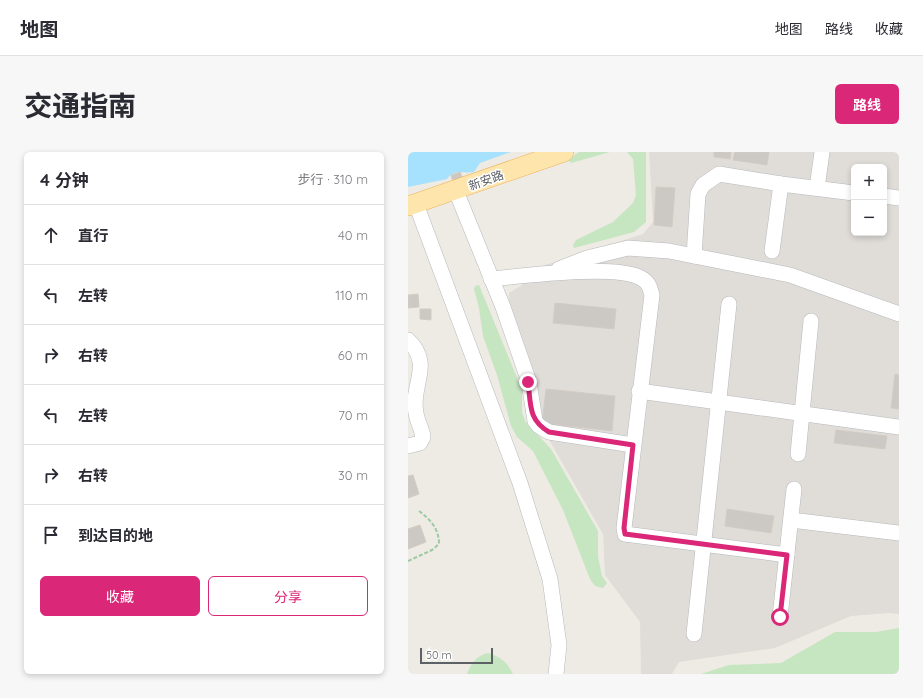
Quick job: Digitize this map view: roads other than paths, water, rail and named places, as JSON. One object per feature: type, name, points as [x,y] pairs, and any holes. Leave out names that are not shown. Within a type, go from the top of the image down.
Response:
[{"type":"main road","name":"新安路","points":[[412,205],[456,191],[564,152]]},
{"type":"street","points":[[817,188],[822,152]]},
{"type":"street","points":[[694,256],[698,194],[702,185],[718,174],[851,193]]},
{"type":"street","points":[[772,251],[781,184]]},
{"type":"street","points":[[456,191],[503,306],[528,382],[532,413],[539,426],[549,432],[633,445]]},
{"type":"street","points":[[887,196],[899,198]]},
{"type":"street","points":[[412,205],[520,484],[550,579],[559,645],[556,674]]},
{"type":"street","points":[[547,274],[587,258],[628,248],[669,251],[790,275],[899,314]]},
{"type":"street","points":[[491,279],[547,274],[628,272],[642,278],[649,284],[652,296],[639,391],[624,528],[625,534],[787,555]]},
{"type":"street","points":[[694,634],[729,304]]},
{"type":"street","points":[[798,454],[811,321]]},
{"type":"street","points":[[408,340],[418,351],[422,368],[415,397],[416,413],[423,437],[420,443],[408,446]]},
{"type":"street","points":[[639,391],[899,427]]},
{"type":"street","points":[[780,617],[794,489]]},
{"type":"street","points":[[791,520],[899,533]]},
{"type":"water","points":[[408,152],[511,152],[480,163],[474,172],[456,172],[447,179],[408,187]]}]
